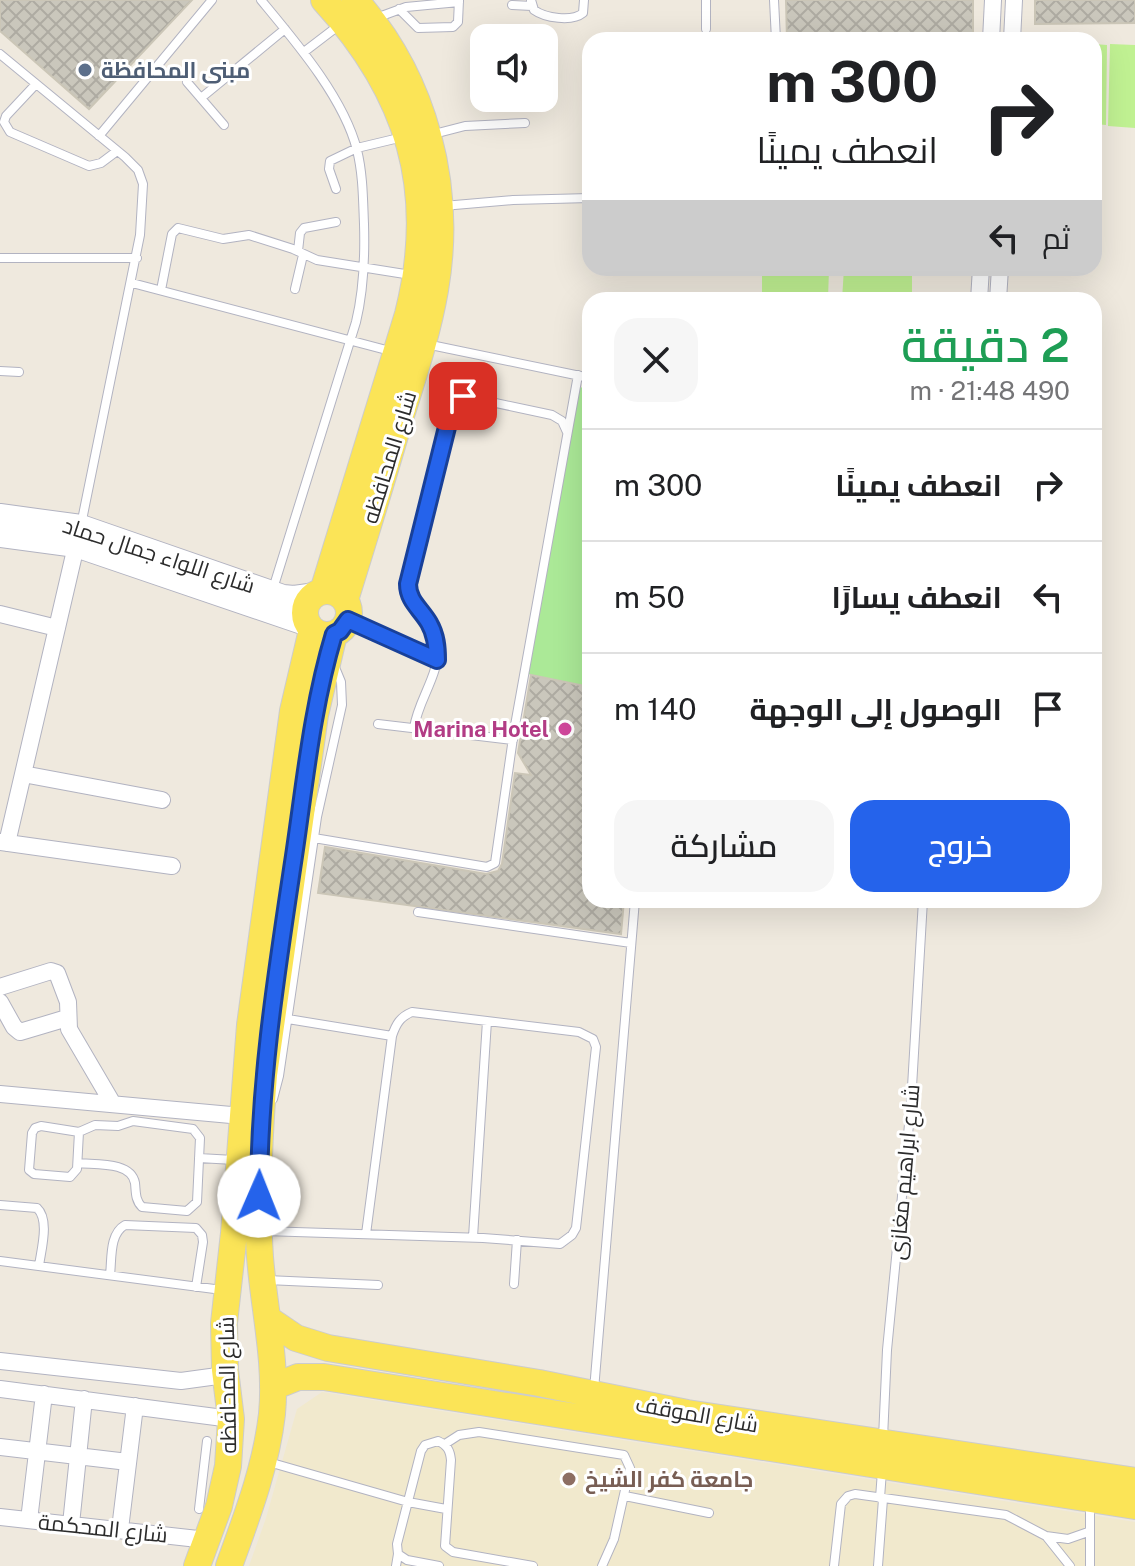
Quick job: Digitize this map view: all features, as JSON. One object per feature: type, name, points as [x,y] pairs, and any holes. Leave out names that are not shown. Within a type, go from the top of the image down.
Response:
[{"type":"main road","name":"شارع المحافظه","points":[[229,1566],[264,1461],[273,1387],[268,1319],[239,1160],[251,1120],[269,1025],[288,960],[309,830],[315,715],[327,619],[416,276],[418,136],[411,85],[357,14],[324,0]]},
{"type":"main road","name":"شارع المحافظه","points":[[197,1566],[219,1506],[216,1465],[231,1419],[224,1339],[227,1291],[251,1222],[250,1025],[293,711],[423,343],[436,287],[440,254],[439,207],[418,136]]},
{"type":"main road","name":"شارع اللواء جمال حماد","points":[[0,515],[78,536],[327,619]]},
{"type":"main road","name":"شارع اللواء جمال حماد","points":[[0,536],[50,540],[78,536]]},
{"type":"main road","name":"شارع اللواء جمال حماد","points":[[216,583],[294,597],[327,619]]},
{"type":"main road","name":"شارع الموقف","points":[[268,1319],[311,1344],[594,1395],[685,1424]]},
{"type":"main road","name":"شارع الموقف","points":[[273,1387],[298,1377],[311,1376],[685,1424],[883,1455],[1135,1481]]},
{"type":"main road","name":"شارع الموقف","points":[[883,1455],[1135,1506]]},
{"type":"street","points":[[991,32],[993,0]]},
{"type":"street","points":[[1012,32],[1014,0]]},
{"type":"street","points":[[78,536],[23,774],[4,842],[172,866]]},
{"type":"street","points":[[0,614],[57,628]]},
{"type":"street","points":[[23,774],[162,800]]},
{"type":"street","points":[[0,987],[53,970],[57,973],[68,1002],[67,1018],[71,1034],[113,1104]]},
{"type":"street","points":[[0,1002],[20,1032],[67,1018]]},
{"type":"street","points":[[0,1094],[251,1120]]},
{"type":"street","points":[[0,1361],[181,1381],[225,1375]]},
{"type":"street","points":[[0,1396],[0,1389],[231,1419]]},
{"type":"street","points":[[29,1520],[44,1394]]},
{"type":"street","points":[[71,1524],[84,1399]]},
{"type":"street","points":[[120,1529],[135,1406]]},
{"type":"street","points":[[0,1447],[128,1462]]},
{"type":"street","name":"شارع المحكمة","points":[[0,1517],[207,1540]]},
{"type":"lane","points":[[99,136],[212,0]]},
{"type":"lane","points":[[261,0],[304,52],[332,97],[357,148],[363,195],[364,269],[360,304],[272,592]]},
{"type":"lane","points":[[512,5],[532,3],[540,14],[578,18],[583,13],[584,0]]},
{"type":"lane","points":[[706,0],[706,29]]},
{"type":"lane","points":[[774,0],[776,32]]},
{"type":"lane","points":[[304,52],[357,14],[459,1],[458,22],[453,27],[418,28],[399,9]]},
{"type":"lane","points":[[201,98],[285,29]]},
{"type":"lane","points":[[0,54],[138,170],[143,184],[137,258],[78,536]]},
{"type":"lane","points":[[187,82],[224,125]]},
{"type":"lane","points":[[36,84],[6,116],[4,122],[10,132],[89,166],[101,163],[117,151]]},
{"type":"lane","points":[[336,189],[329,169],[330,161],[357,148],[465,126],[525,123]]},
{"type":"lane","points":[[439,207],[513,200],[582,198]]},
{"type":"lane","points":[[295,289],[301,253],[300,233],[304,228],[336,222]]},
{"type":"lane","points":[[161,290],[172,234],[178,228],[223,239],[249,235],[317,260],[416,276]]},
{"type":"lane","points":[[0,258],[137,258]]},
{"type":"lane","points":[[132,283],[396,352]]},
{"type":"lane","points":[[423,343],[582,376]]},
{"type":"lane","points":[[0,371],[19,372]]},
{"type":"lane","points":[[309,830],[490,867],[496,860],[513,740],[578,375]]},
{"type":"lane","points":[[414,728],[418,707],[434,674],[437,660],[434,633],[407,589],[453,403],[463,396],[552,415],[562,421],[567,432]]},
{"type":"lane","points":[[327,619],[437,660]]},
{"type":"lane","points":[[378,724],[513,740]]},
{"type":"lane","points":[[594,1395],[634,908]]},
{"type":"lane","name":"شارع ابراهيم مغازى","points":[[878,1566],[887,1350],[911,1104],[923,908]]},
{"type":"lane","points":[[418,912],[631,943]]},
{"type":"lane","points":[[251,1120],[277,1089],[288,1019],[288,960]]},
{"type":"lane","points":[[251,1222],[366,1234],[473,1237],[560,1244],[567,1241],[576,1228],[596,1047],[593,1039],[579,1032],[412,1012],[398,1021],[392,1036],[366,1234]]},
{"type":"lane","points":[[288,1019],[392,1036]]},
{"type":"lane","points":[[473,1237],[487,1021]]},
{"type":"lane","points":[[78,1163],[130,1171],[142,1207],[187,1211],[198,1199],[200,1138],[190,1127],[133,1121],[118,1126],[95,1125],[79,1132],[35,1128],[28,1167],[34,1174],[67,1178],[76,1172],[79,1132]]},
{"type":"lane","points":[[199,1158],[239,1160]]},
{"type":"lane","points":[[0,1205],[41,1211],[44,1220],[39,1266]]},
{"type":"lane","points":[[110,1275],[115,1235],[121,1227],[196,1228],[203,1242],[196,1287]]},
{"type":"lane","points":[[514,1284],[517,1240]]},
{"type":"lane","points":[[0,1261],[227,1291]]},
{"type":"lane","points":[[262,1280],[378,1285]]},
{"type":"lane","points":[[445,1444],[459,1435],[479,1432],[618,1452],[629,1461],[630,1468],[614,1539],[602,1566]]},
{"type":"lane","points":[[199,1509],[216,1465],[207,1441]]},
{"type":"lane","points":[[396,1566],[397,1544],[425,1445],[438,1441],[450,1451],[451,1460],[445,1546],[440,1566],[407,1563],[398,1554]]},
{"type":"lane","points":[[264,1461],[408,1502],[446,1509]]},
{"type":"lane","points":[[834,1566],[844,1499],[855,1494],[1006,1515],[1046,1536],[1068,1539],[1088,1532]]},
{"type":"lane","points":[[625,1496],[709,1513]]},
{"type":"lane","points":[[1090,1499],[1090,1566]]},
{"type":"lane","points":[[1046,1536],[1070,1566]]},
{"type":"lane","points":[[445,1546],[453,1552],[533,1566]]},
{"type":"shaded area","name":"جامعة كفر الشيخ","points":[[322,1392],[1135,1522],[1135,1566],[249,1566],[297,1409]]},
{"type":"green space","points":[[1110,44],[1135,45],[1135,128],[1108,126]]},
{"type":"green space","points":[[1102,45],[1107,45],[1106,125],[1102,125]]},
{"type":"green space","points":[[762,276],[829,276],[828,292],[762,292]]},
{"type":"green space","points":[[844,276],[912,276],[912,292],[842,292]]},
{"type":"green space","points":[[579,387],[582,388],[582,685],[528,674]]},
{"type":"building","name":"مبنى المحافظة","points":[[0,0],[192,0],[89,109],[0,31]]},
{"type":"building","points":[[786,0],[973,0],[973,32],[787,32]]},
{"type":"building","points":[[1035,0],[1135,0],[1135,23],[1035,24]]},
{"type":"building","points":[[531,675],[582,685],[582,908],[623,908],[621,934],[318,893],[325,847],[486,874],[498,871],[502,864],[515,773],[531,775],[518,753]]},
{"type":"place","name":"مبنى المحافظة","points":[[85,70]]},
{"type":"place","name":"Marina Hotel","points":[[565,729]]},
{"type":"place","name":"جامعة كفر الشيخ","points":[[569,1479]]},
{"type":"route","points":[[259,1196],[260,1125],[269,1025],[315,715],[327,660],[334,634],[348,620],[437,660],[434,633],[407,589],[453,403],[463,396]]}]
